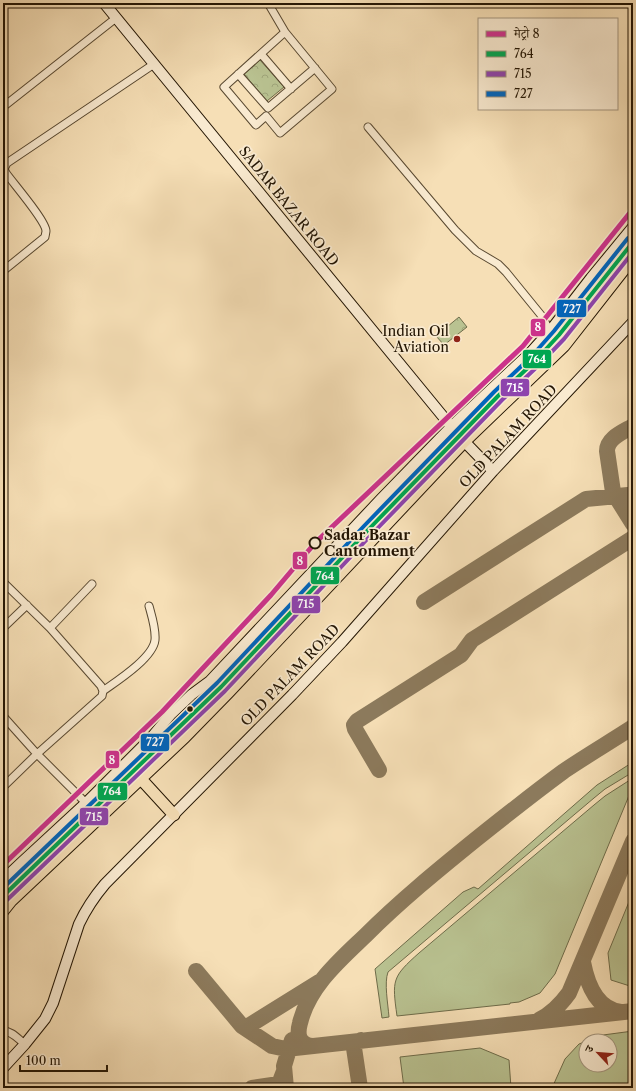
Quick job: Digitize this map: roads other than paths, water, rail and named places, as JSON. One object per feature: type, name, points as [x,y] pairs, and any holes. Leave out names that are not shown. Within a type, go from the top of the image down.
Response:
[{"type":"main road","points":[[3,911],[11,901],[185,737],[228,693],[462,439],[498,396],[559,335],[633,242]]},
{"type":"main road","points":[[3,896],[221,687],[368,530],[462,439],[564,346],[633,258]]},
{"type":"main road","points":[[141,779],[174,815]]},
{"type":"street","name":"SADAR BAZAR ROAD","points":[[104,3],[462,439],[493,470]]},
{"type":"street","points":[[266,116],[280,132],[332,89],[285,32],[268,3]]},
{"type":"street","points":[[3,107],[116,18]]},
{"type":"street","points":[[285,32],[224,87],[256,125],[266,116],[268,108],[315,68]]},
{"type":"street","points":[[261,54],[290,89]]},
{"type":"street","points":[[3,271],[44,237],[46,231],[28,202],[6,173],[4,169],[7,163],[154,64]]},
{"type":"street","points":[[238,74],[268,108]]},
{"type":"street","points":[[368,126],[455,230],[476,251],[498,264],[506,272],[540,315],[550,331]]},
{"type":"street","points":[[3,880],[86,803],[151,738],[171,714],[191,695],[210,681],[381,499],[452,426],[531,352],[550,331],[633,227]]},
{"type":"street","name":"OLD PALAM ROAD","points":[[3,1068],[45,1019],[53,1003],[79,924],[91,901],[105,884],[342,642],[493,470],[633,322]]},
{"type":"street","points":[[3,582],[50,628],[101,686],[103,691]]},
{"type":"street","points":[[50,628],[92,584]]},
{"type":"street","points":[[3,628],[27,605]]},
{"type":"street","points":[[3,787],[37,754],[102,696],[103,691],[134,668],[148,654],[155,642],[150,606]]},
{"type":"street","points":[[3,716],[37,754],[86,803]]},
{"type":"street","points":[[3,1031],[5,1030],[11,1032],[25,1044]]},
{"type":"metro line","name":"8","points":[[3,865],[162,712],[271,595],[315,543],[523,346],[633,209]]},
{"type":"place","name":"Indian Oil Aviation","points":[[457,339]]},
{"type":"place","name":"Sadar Bazar Cantonment","points":[[315,543]]}]
